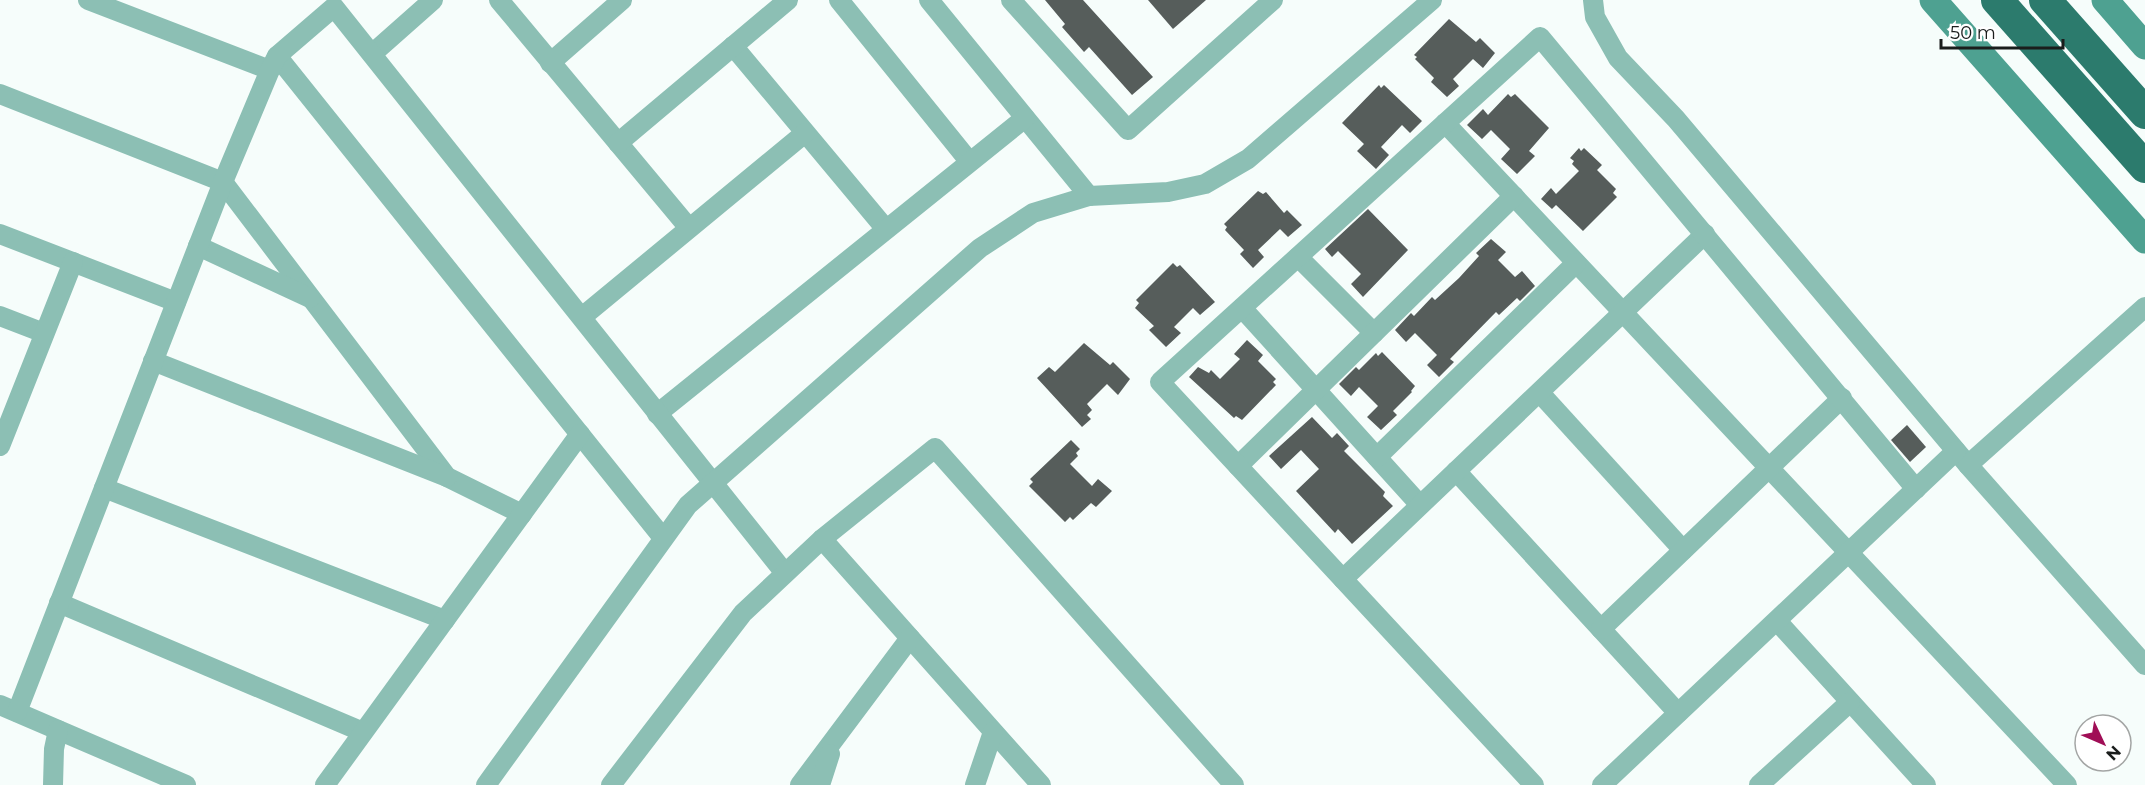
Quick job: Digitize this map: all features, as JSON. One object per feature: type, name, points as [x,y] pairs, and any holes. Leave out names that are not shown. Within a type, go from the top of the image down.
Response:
[{"type":"highway","points":[[1997,0],[2145,167]]},
{"type":"highway","points":[[2045,0],[2145,113]]},
{"type":"main road","points":[[1933,0],[2145,240]]},
{"type":"main road","points":[[2105,0],[2145,46]]},
{"type":"main road","points":[[2110,0],[2129,14],[2145,21]]},
{"type":"street","points":[[88,0],[273,63],[580,434],[663,538]]},
{"type":"street","points":[[372,54],[433,0]]},
{"type":"street","points":[[499,0],[689,228]]},
{"type":"street","points":[[550,63],[622,0]]},
{"type":"street","points":[[618,143],[788,0]]},
{"type":"street","points":[[839,0],[969,160]]},
{"type":"street","points":[[929,0],[1089,196]]},
{"type":"street","points":[[1011,0],[1128,130],[1273,0]]},
{"type":"street","points":[[486,785],[688,505],[711,482],[980,248],[1033,213],[1089,196],[1168,192],[1205,184],[1248,159],[1432,0]]},
{"type":"street","points":[[1593,0],[1596,17],[1618,58],[1676,119],[1962,458],[2145,665]]},
{"type":"street","points":[[186,785],[8,708],[59,603],[223,182],[273,63],[334,7],[784,572]]},
{"type":"street","points":[[1534,785],[1160,382],[1540,37],[1916,489]]},
{"type":"street","points":[[733,46],[885,228]]},
{"type":"street","points":[[0,94],[223,182],[447,477]]},
{"type":"street","points":[[657,414],[969,160],[1025,118]]},
{"type":"street","points":[[1444,123],[1847,554],[2067,785]]},
{"type":"street","points":[[582,318],[805,133]]},
{"type":"street","points":[[1238,466],[1514,196]]},
{"type":"street","points":[[0,234],[177,302]]},
{"type":"street","points":[[1343,579],[1705,234]]},
{"type":"street","points":[[198,246],[314,300]]},
{"type":"street","points":[[1298,257],[1374,333]]},
{"type":"street","points":[[0,446],[73,262]]},
{"type":"street","points":[[1377,458],[1576,263]]},
{"type":"street","points":[[1602,785],[1916,489],[1962,458],[2145,307]]},
{"type":"street","points":[[1242,308],[1420,505]]},
{"type":"street","points":[[0,316],[44,333]]},
{"type":"street","points":[[153,362],[447,477],[522,514]]},
{"type":"street","points":[[1540,393],[1683,550]]},
{"type":"street","points":[[1601,629],[1842,398]]},
{"type":"street","points":[[325,785],[580,434]]},
{"type":"street","points":[[611,785],[742,613],[822,539],[935,448],[1234,785]]},
{"type":"street","points":[[1456,471],[1678,713]]},
{"type":"street","points":[[104,488],[445,620]]},
{"type":"street","points":[[822,539],[1041,785]]},
{"type":"street","points":[[59,603],[363,732]]},
{"type":"street","points":[[1777,621],[1926,785]]},
{"type":"street","points":[[800,785],[910,638]]},
{"type":"street","points":[[1765,783],[1850,702]]},
{"type":"street","points":[[53,785],[54,749],[58,730]]},
{"type":"street","points":[[975,785],[993,732]]},
{"type":"street","points":[[820,785],[836,736]]},
{"type":"building","points":[[1045,0],[1083,0],[1153,77],[1132,95],[1089,47],[1084,52],[1062,27],[1065,24]]},
{"type":"building","points":[[1148,0],[1206,0],[1173,29]]},
{"type":"building","points":[[1449,19],[1476,42],[1480,38],[1495,53],[1483,68],[1473,59],[1453,79],[1459,86],[1447,97],[1431,82],[1434,78],[1415,59],[1417,57],[1414,55]]},
{"type":"building","points":[[1379,85],[1381,88],[1384,85],[1422,121],[1410,133],[1402,125],[1381,147],[1389,155],[1376,169],[1357,151],[1364,144],[1342,123]]},
{"type":"building","points":[[1508,94],[1511,97],[1515,94],[1549,128],[1529,151],[1535,156],[1517,174],[1501,159],[1510,149],[1491,130],[1482,139],[1467,125],[1483,109],[1488,115]]},
{"type":"building","points":[[1579,148],[1581,151],[1584,148],[1602,165],[1597,170],[1616,189],[1613,193],[1617,197],[1583,231],[1556,205],[1552,209],[1541,199],[1551,188],[1556,194],[1579,171],[1570,158]]},
{"type":"building","points":[[1258,191],[1263,194],[1266,192],[1284,213],[1287,210],[1302,225],[1288,237],[1280,229],[1258,250],[1264,257],[1253,268],[1240,254],[1244,250],[1225,230],[1227,227],[1224,224]]},
{"type":"building","points":[[1368,209],[1408,250],[1363,297],[1351,284],[1361,274],[1338,251],[1332,257],[1325,249]]},
{"type":"building","points":[[1491,239],[1506,252],[1498,260],[1515,277],[1522,271],[1535,286],[1520,301],[1517,298],[1499,315],[1496,312],[1450,359],[1454,362],[1439,377],[1427,365],[1437,355],[1415,333],[1406,342],[1395,330],[1411,313],[1414,316],[1432,297],[1435,300],[1459,278],[1479,256],[1476,253]]},
{"type":"building","points":[[1173,263],[1177,267],[1180,265],[1215,302],[1200,315],[1193,308],[1174,327],[1181,333],[1166,347],[1149,330],[1154,326],[1135,308],[1139,303],[1136,300]]},
{"type":"building","points":[[1247,340],[1263,355],[1258,361],[1276,379],[1273,382],[1276,385],[1242,420],[1236,416],[1234,418],[1189,377],[1198,367],[1209,373],[1211,370],[1220,379],[1240,359],[1234,354]]},
{"type":"building","points":[[1084,343],[1110,365],[1113,362],[1130,379],[1118,395],[1107,384],[1087,404],[1092,410],[1087,415],[1091,419],[1082,427],[1037,378],[1049,367],[1055,372]]},
{"type":"building","points":[[1382,352],[1415,386],[1393,411],[1397,415],[1381,430],[1367,417],[1378,406],[1359,387],[1351,396],[1339,384],[1356,367],[1359,370],[1376,353],[1378,356]]},
{"type":"building","points":[[1312,417],[1332,438],[1337,433],[1349,446],[1344,451],[1385,492],[1383,496],[1393,506],[1352,544],[1338,529],[1335,533],[1296,491],[1319,469],[1301,450],[1281,469],[1269,456]]},
{"type":"building","points":[[1907,425],[1926,447],[1910,462],[1891,440]]},
{"type":"building","points":[[1071,440],[1080,449],[1076,453],[1078,456],[1070,464],[1092,486],[1098,479],[1112,491],[1096,507],[1091,503],[1073,520],[1070,517],[1065,522],[1029,486],[1033,482],[1030,479]]}]
